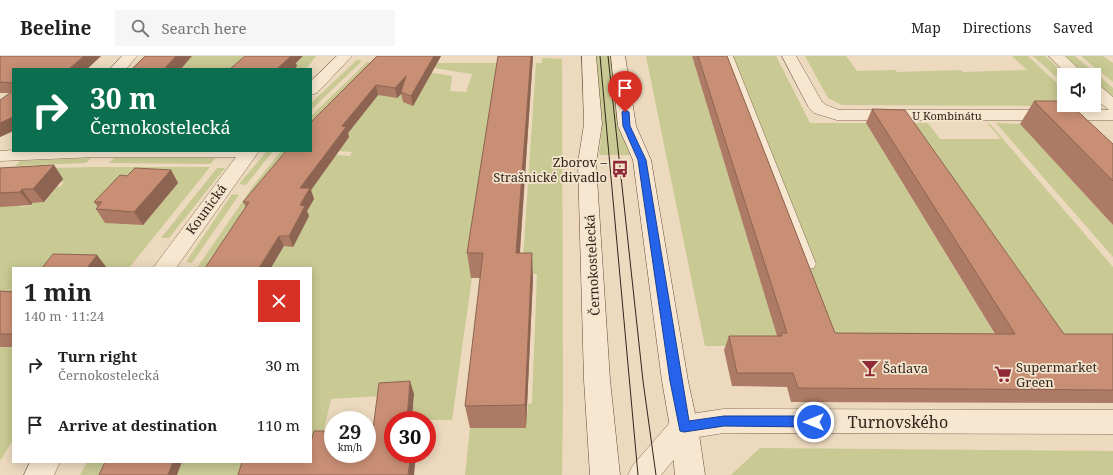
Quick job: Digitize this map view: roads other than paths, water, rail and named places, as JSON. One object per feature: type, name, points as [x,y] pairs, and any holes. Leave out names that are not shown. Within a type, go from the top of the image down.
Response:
[{"type":"street","points":[[119,68],[130,56]]},
{"type":"street","points":[[312,89],[345,56]]},
{"type":"street","name":"Černokostelecká","points":[[589,56],[593,124],[587,163],[597,380],[605,475]]},
{"type":"street","points":[[618,56],[627,126],[642,160],[675,381],[684,427],[690,475]]},
{"type":"street","name":"U Kombinátu","points":[[789,56],[815,105],[820,109],[837,115],[1113,115]]},
{"type":"street","points":[[1056,56],[1069,68]]},
{"type":"street","points":[[1101,96],[1113,106]]},
{"type":"street","points":[[0,156],[30,152],[249,152]]},
{"type":"street","name":"Kounická","points":[[165,267],[249,152]]},
{"type":"street","name":"Turnovského","points":[[684,427],[724,421],[1113,422]]},
{"type":"street","points":[[643,475],[684,427]]},
{"type":"street","points":[[39,475],[45,463]]},
{"type":"lane","points":[[728,56],[809,264]]},
{"type":"tram line","points":[[600,56],[638,475]]},
{"type":"tram line","points":[[608,56],[643,381],[656,475]]},
{"type":"place","name":"Zborov – Strašnické divadlo","points":[[620,169]]},
{"type":"place","name":"Šatlava","points":[[870,368]]},
{"type":"place","name":"Supermarket Green","points":[[1003,374]]}]
